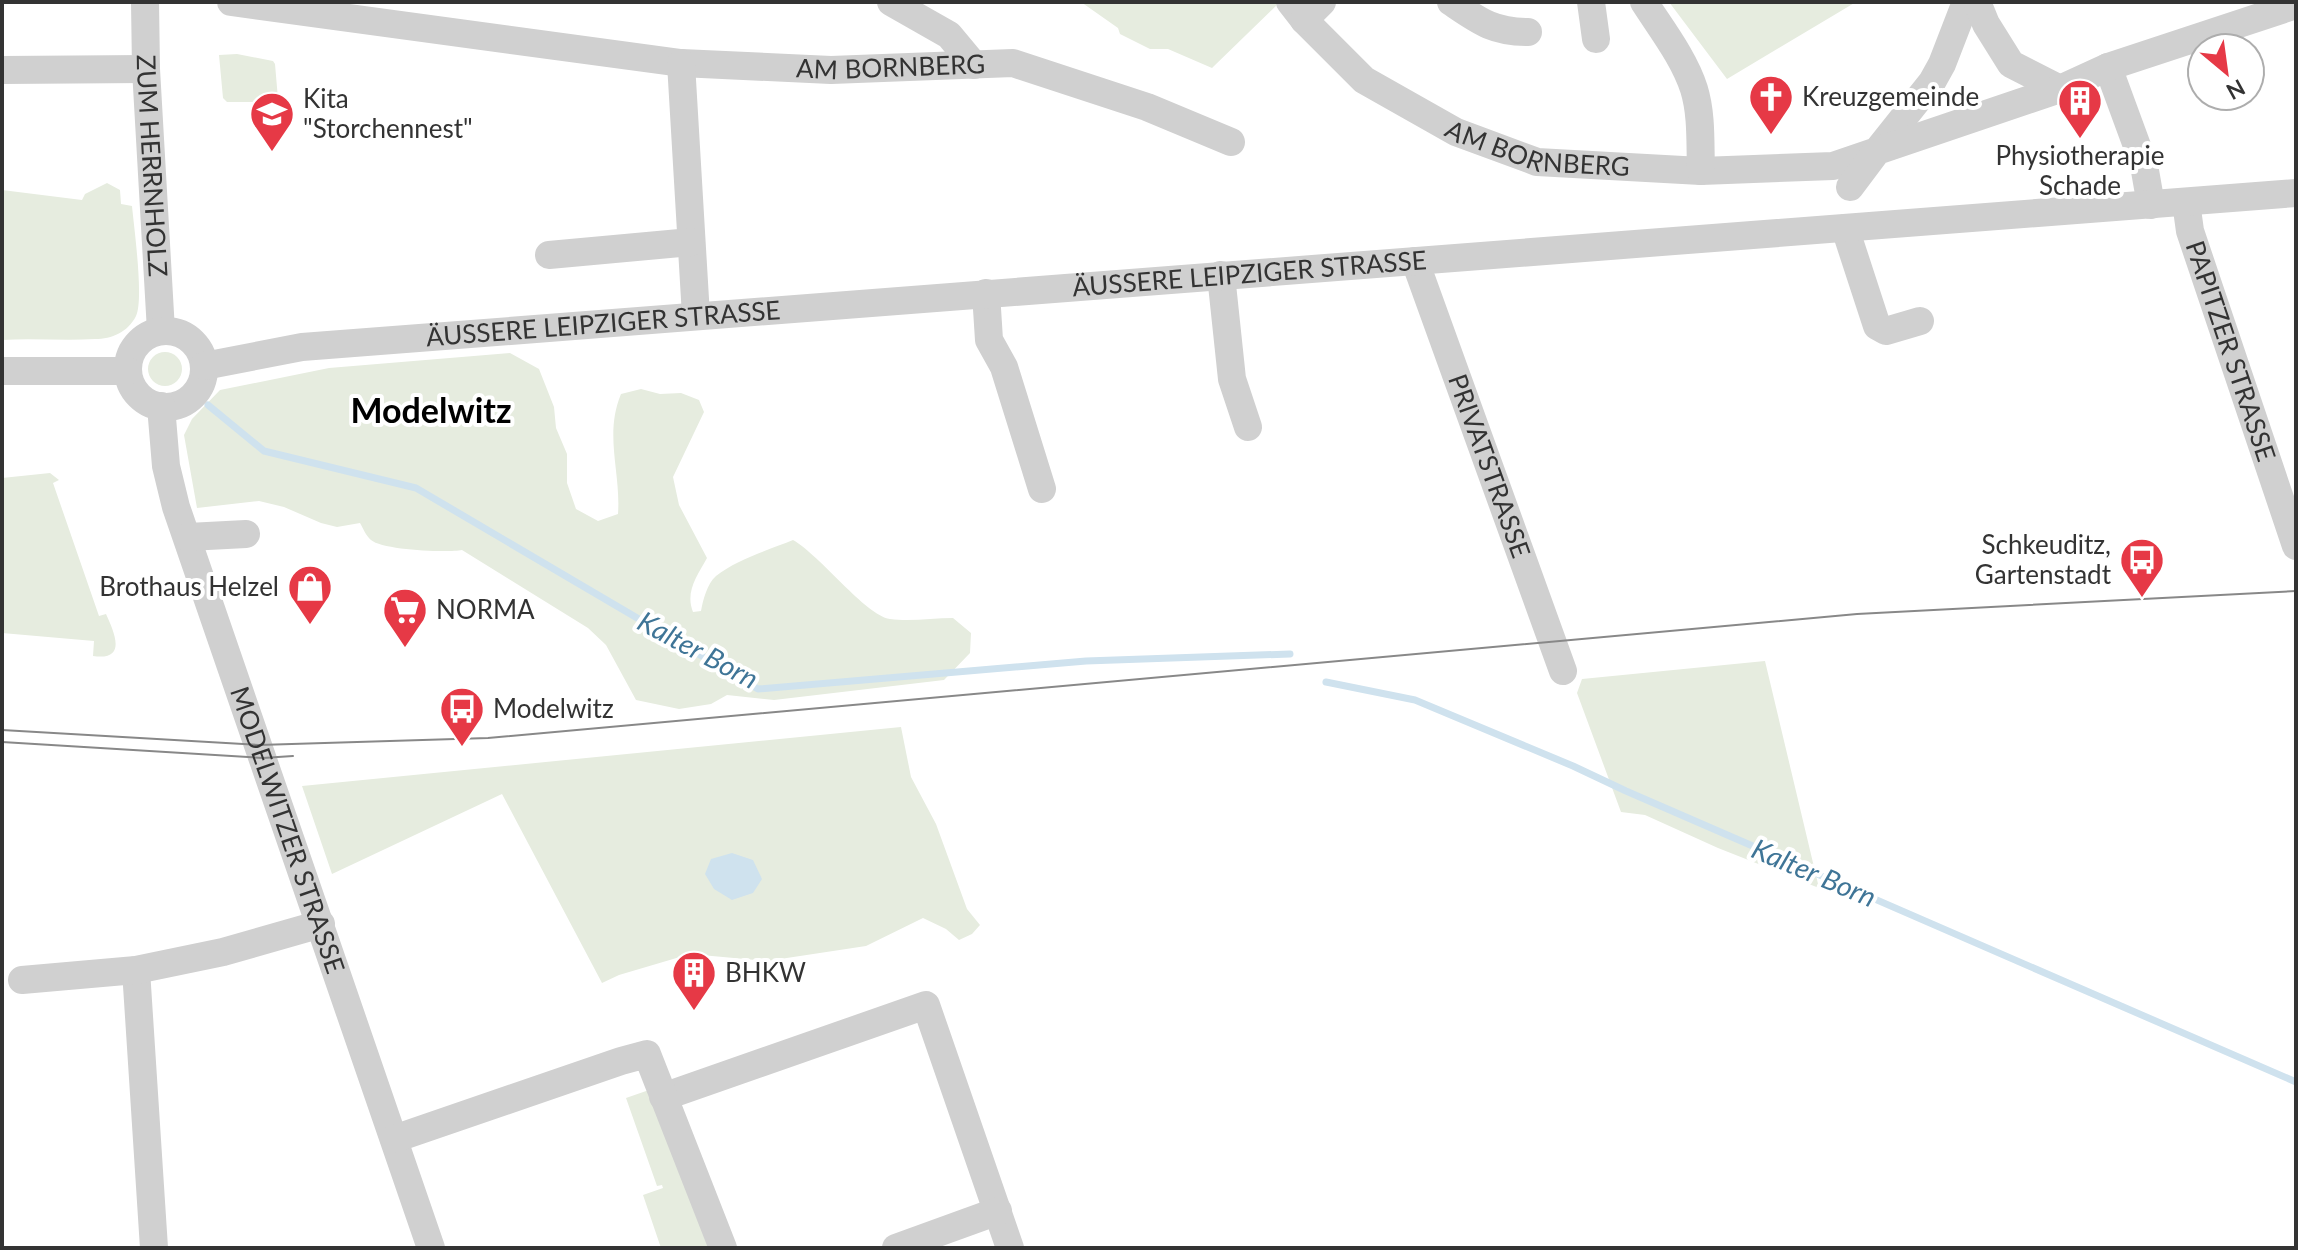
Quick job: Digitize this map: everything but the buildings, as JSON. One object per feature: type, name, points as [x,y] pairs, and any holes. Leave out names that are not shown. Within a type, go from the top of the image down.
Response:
[{"type":"street","name":"ZUM HERRNHOLZ","points":[[145,2],[161,331]]},
{"type":"street","name":"AM BORNBERG","points":[[231,2],[681,63],[831,70],[1013,63],[1147,107],[1231,142]]},
{"type":"street","points":[[891,2],[949,35],[974,65]]},
{"type":"street","points":[[1451,2],[1488,27],[1507,32],[1528,32]]},
{"type":"street","points":[[1591,2],[1596,39]]},
{"type":"street","points":[[1644,2],[1687,70],[1695,92],[1701,171]]},
{"type":"street","points":[[1877,151],[1932,82],[1966,2]]},
{"type":"street","points":[[1977,2],[1986,24],[2011,64],[2060,89]]},
{"type":"street","name":"AM BORNBERG","points":[[1305,8],[1364,80],[1456,132],[1537,162],[1841,177],[1877,151],[2060,89],[2108,67],[2296,5]]},
{"type":"street","points":[[681,63],[696,316]]},
{"type":"street","points":[[2108,67],[2144,165],[2151,205]]},
{"type":"street","points":[[2,70],[146,69]]},
{"type":"street","points":[[1841,177],[1848,228],[1877,326],[1886,331],[1920,321]]},
{"type":"street","name":"ÄUSSERE LEIPZIGER STRASSE","points":[[204,366],[302,347],[2296,193]]},
{"type":"street","name":"PAPITZER STRASSE","points":[[2186,202],[2190,231],[2296,546]]},
{"type":"street","points":[[549,255],[691,242]]},
{"type":"street","name":"PRIVATSTRASSE","points":[[1415,261],[1563,671]]},
{"type":"street","points":[[1221,275],[1232,379],[1248,427]]},
{"type":"street","points":[[986,293],[989,340],[1004,367],[1042,489]]},
{"type":"street","points":[[161,331],[185,336],[201,355],[204,366],[203,377],[192,397],[183,403],[161,406],[149,403],[138,395],[128,371],[129,360],[140,341],[161,331]]},
{"type":"street","points":[[2,371],[128,371]]},
{"type":"street","name":"MODELWITZER STRASSE","points":[[161,406],[167,476],[431,1248]]},
{"type":"street","points":[[188,537],[246,534]]},
{"type":"street","points":[[22,980],[136,970],[223,952],[321,924]]},
{"type":"street","points":[[136,970],[154,1248]]},
{"type":"street","points":[[663,1097],[926,1005],[1010,1248]]},
{"type":"street","points":[[394,1139],[647,1054],[723,1248]]},
{"type":"street","points":[[896,1248],[998,1211]]},
{"type":"shaded area","points":[[1081,2],[1280,2],[1212,68],[1168,49],[1150,49],[1120,34],[1118,28]]},
{"type":"shaded area","points":[[1669,2],[1856,2],[1727,79]]},
{"type":"shaded area","points":[[237,54],[273,61],[276,102],[227,102],[223,98],[219,55]]},
{"type":"shaded area","points":[[107,183],[120,190],[121,204],[132,206],[139,295],[133,322],[119,334],[101,339],[2,340],[2,190],[82,200],[85,194]]},
{"type":"shaded area","points":[[165,352],[177,357],[182,369],[177,381],[165,386],[153,381],[148,369],[153,357]]},
{"type":"shaded area","points":[[510,353],[539,369],[567,454],[567,483],[576,509],[598,521],[618,514],[613,439],[621,394],[641,389],[660,394],[681,393],[699,400],[704,412],[673,477],[679,505],[707,558],[691,591],[693,612],[701,611],[710,583],[724,570],[793,540],[880,615],[898,620],[953,618],[971,633],[970,653],[944,680],[774,700],[727,695],[711,704],[679,709],[636,700],[606,645],[588,628],[462,550],[430,551],[388,546],[371,540],[360,523],[337,527],[259,501],[197,508],[184,435],[192,419],[220,390],[329,368]]},
{"type":"shaded area","points":[[50,473],[59,480],[53,483],[99,616],[106,614],[115,637],[115,650],[111,654],[93,656],[94,641],[2,633],[2,478]]},
{"type":"shaded area","points":[[1765,661],[1819,888],[1645,815],[1621,812],[1577,693],[1582,679]]},
{"type":"shaded area","points":[[901,727],[911,777],[936,824],[967,909],[980,925],[972,934],[959,940],[946,929],[923,918],[866,946],[767,961],[690,954],[602,983],[502,794],[332,874],[302,786]]},
{"type":"shaded area","points":[[649,1090],[712,1248],[661,1248],[643,1195],[663,1188],[662,1185],[657,1186],[626,1098]]},
{"type":"water","points":[[732,853],[753,860],[762,879],[753,893],[732,900],[714,889],[705,874],[711,859]]},
{"type":"waterway","name":"Kalter Born","points":[[208,405],[264,451],[416,488],[758,689],[1086,661],[1290,654]]},
{"type":"waterway","name":"Kalter Born","points":[[1326,682],[1415,700],[2296,1082]]},
{"type":"tram line","points":[[2,730],[259,745],[488,738],[1857,614],[2296,591]]},
{"type":"tram line","points":[[2,742],[263,758],[293,756]]},
{"type":"place","name":"Kreuzgemeinde","points":[[1771,136]]},
{"type":"place","name":"Physiotherapie Schade","points":[[2080,140]]},
{"type":"place","name":"Kita \"Storchennest\"","points":[[272,153]]},
{"type":"place","name":"Schkeuditz, Gartenstadt","points":[[2142,599]]},
{"type":"place","name":"Brothaus Helzel","points":[[310,626]]},
{"type":"place","name":"NORMA","points":[[405,649]]},
{"type":"place","name":"Modelwitz","points":[[462,748]]},
{"type":"place","name":"BHKW","points":[[694,1012]]},
{"type":"district","name":"Modelwitz","points":[[431,411]]}]
